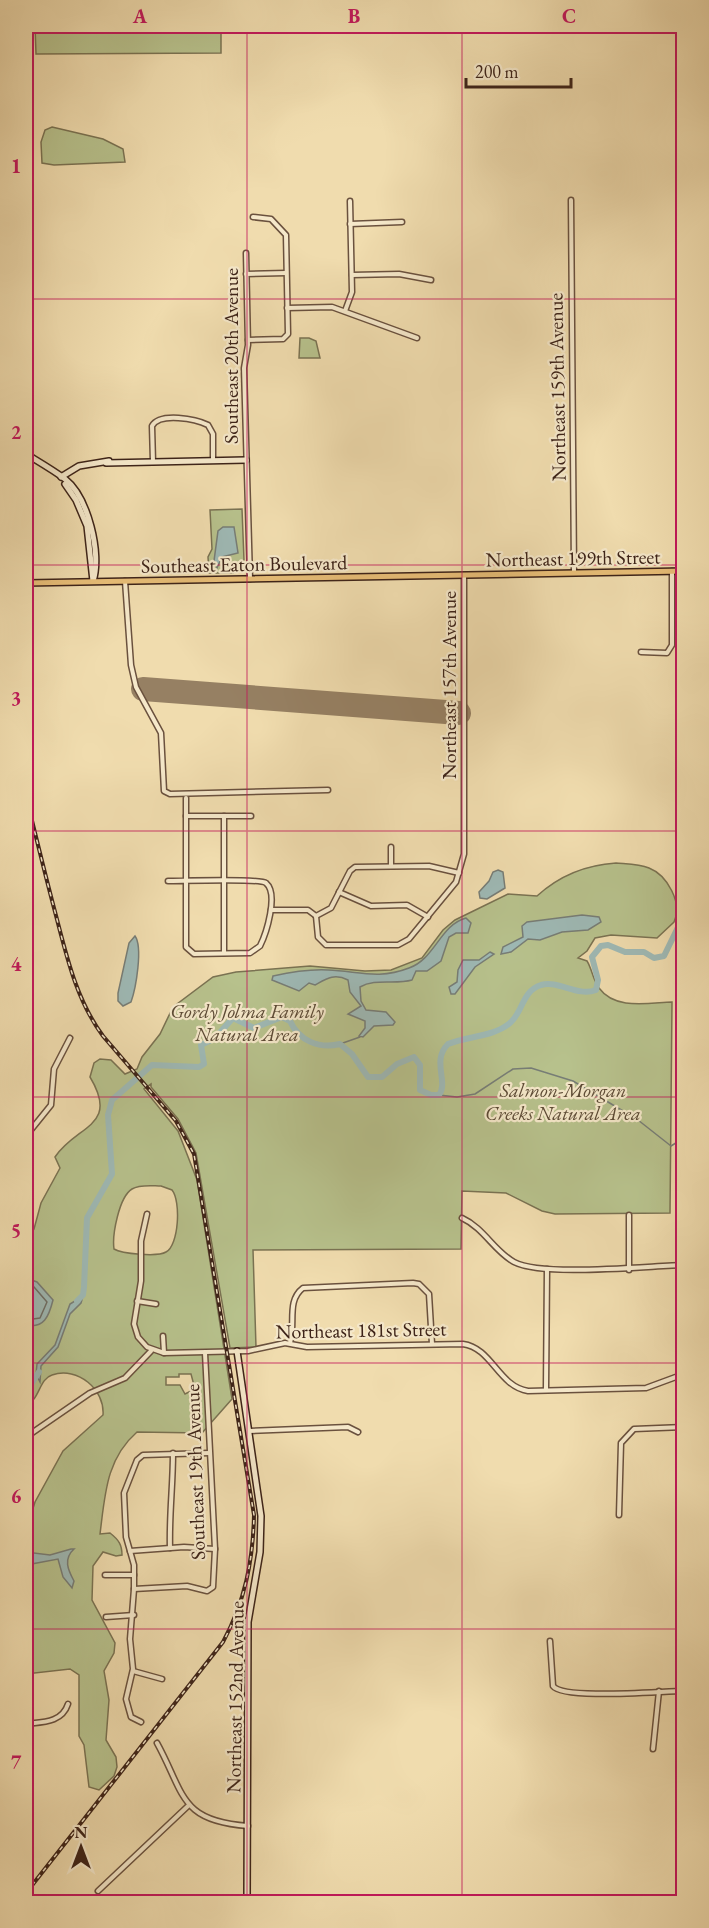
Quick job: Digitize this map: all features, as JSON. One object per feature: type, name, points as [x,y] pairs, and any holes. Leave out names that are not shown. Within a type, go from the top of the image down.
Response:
[{"type":"main road","name":"Northeast 199th Street","points":[[464,575],[684,571]]},
{"type":"main road","name":"Southeast Eaton Boulevard","points":[[26,583],[464,575]]},
{"type":"street","points":[[26,62],[26,354]]},
{"type":"street","name":"Northeast 159th Avenue","points":[[571,200],[574,573]]},
{"type":"street","points":[[345,311],[352,292],[350,201]]},
{"type":"street","points":[[248,340],[287,337],[286,235],[271,219],[253,217]]},
{"type":"street","points":[[350,224],[402,222]]},
{"type":"street","name":"Southeast 20th Avenue","points":[[246,253],[248,340],[244,368],[250,580]]},
{"type":"street","points":[[246,273],[286,273]]},
{"type":"street","points":[[352,275],[399,274],[431,280]]},
{"type":"street","points":[[287,308],[332,307],[417,338]]},
{"type":"street","points":[[153,462],[152,428],[155,421],[175,418],[201,422],[210,426],[213,460]]},
{"type":"street","points":[[26,454],[61,477],[77,495],[90,522],[94,546],[93,581]]},
{"type":"street","points":[[61,477],[79,466],[106,463],[246,460]]},
{"type":"street","points":[[641,652],[667,653],[672,645],[672,571]]},
{"type":"street","name":"Northeast 157th Avenue","points":[[459,873],[464,854],[464,575]]},
{"type":"street","points":[[125,581],[131,665],[136,687],[161,733],[164,791],[170,794],[328,790]]},
{"type":"street","points":[[168,881],[186,881],[224,881],[260,881],[266,884],[271,891],[271,910],[261,944],[256,950],[224,953],[194,954],[188,950],[186,881],[186,798]]},
{"type":"street","points":[[186,816],[251,816]]},
{"type":"street","points":[[224,816],[224,953]]},
{"type":"street","points":[[391,847],[391,866]]},
{"type":"street","points":[[271,910],[308,910],[316,916],[318,937],[322,943],[330,946],[401,944],[428,917],[456,882],[459,873],[429,866],[353,868],[328,911],[316,916]]},
{"type":"street","points":[[339,892],[370,906],[407,906],[428,917]]},
{"type":"street","points":[[26,1135],[51,1105],[54,1069],[70,1038]]},
{"type":"street","points":[[26,1437],[90,1393],[125,1378],[151,1351],[141,1341],[135,1328],[141,1281],[141,1240],[147,1214]]},
{"type":"street","points":[[629,1215],[627,1228],[629,1269]]},
{"type":"street","points":[[462,1218],[477,1227],[512,1261],[528,1267],[629,1269],[682,1265],[680,1271]]},
{"type":"street","points":[[546,1390],[547,1269]]},
{"type":"street","points":[[290,1343],[294,1328],[292,1303],[294,1297],[303,1288],[413,1283],[419,1284],[429,1294],[432,1344]]},
{"type":"street","points":[[137,1301],[156,1304]]},
{"type":"street","points":[[163,1336],[164,1353]]},
{"type":"street","name":"Northeast 181st Street","points":[[151,1351],[164,1353],[237,1352],[290,1343],[307,1347],[432,1344],[472,1346],[516,1388],[546,1390],[588,1387],[646,1388],[684,1374]]},
{"type":"street","name":"Northeast 152nd Avenue","points":[[237,1352],[260,1500],[261,1532],[248,1622],[247,1902]]},
{"type":"street","name":"Southeast 19th Avenue","points":[[134,1588],[187,1586],[211,1590],[214,1584],[215,1549],[205,1353]]},
{"type":"street","points":[[249,1431],[348,1427],[358,1432]]},
{"type":"street","points":[[620,1515],[621,1443],[634,1429],[684,1427]]},
{"type":"street","points":[[141,1722],[131,1717],[126,1704],[133,1671],[130,1639],[134,1615],[134,1575],[126,1538],[124,1493],[127,1480],[138,1458],[149,1454],[209,1453]]},
{"type":"street","points":[[170,1548],[173,1454]]},
{"type":"street","points":[[130,1551],[170,1548],[215,1549]]},
{"type":"street","points":[[105,1575],[134,1575]]},
{"type":"street","points":[[106,1617],[134,1615]]},
{"type":"street","points":[[550,1641],[555,1689],[586,1693],[684,1691]]},
{"type":"street","points":[[133,1671],[162,1679]]},
{"type":"street","points":[[652,1749],[659,1691]]},
{"type":"street","points":[[26,1724],[46,1722],[60,1717],[68,1704]]},
{"type":"street","points":[[157,1743],[188,1806],[210,1820],[248,1826]]},
{"type":"street","points":[[98,1891],[188,1806]]},
{"type":"green space","points":[[35,26],[211,26],[221,32],[221,53],[36,54]]},
{"type":"green space","points":[[52,127],[103,139],[123,149],[125,162],[54,165],[42,163],[41,142],[45,130]]},
{"type":"green space","points":[[300,338],[316,341],[320,358],[299,358]]},
{"type":"green space","points":[[242,509],[244,560],[233,573],[209,573],[208,557],[212,549],[210,510]]},
{"type":"green space","points":[[616,863],[637,865],[656,872],[667,883],[675,898],[674,922],[657,938],[611,935],[595,938],[587,951],[578,958],[587,961],[599,988],[614,1000],[632,1004],[672,1002],[670,1213],[555,1214],[542,1211],[506,1193],[462,1191],[461,1249],[253,1250],[256,1347],[230,1348],[196,1153],[178,1119],[151,1087],[151,1084],[144,1089],[178,1131],[197,1180],[232,1399],[202,1433],[137,1432],[119,1454],[113,1466],[106,1492],[100,1534],[110,1533],[116,1538],[121,1545],[122,1555],[116,1556],[103,1552],[93,1566],[92,1600],[115,1643],[114,1653],[104,1671],[109,1700],[106,1740],[116,1757],[117,1767],[114,1776],[99,1790],[89,1787],[84,1745],[79,1736],[79,1675],[70,1669],[26,1674],[26,1531],[35,1502],[63,1451],[103,1415],[102,1406],[100,1397],[88,1382],[80,1377],[62,1373],[48,1377],[31,1403],[26,1406],[26,1242],[34,1229],[41,1203],[60,1168],[55,1157],[98,1116],[100,1106],[98,1093],[90,1077],[94,1063],[100,1059],[111,1060],[125,1074],[137,1069],[142,1057],[160,1034],[173,1007],[213,977],[236,972],[310,966],[365,971],[391,970],[422,958],[443,930],[455,920],[508,894],[537,896],[555,882],[574,872]],"holes":[[[139,1186],[161,1186],[172,1190],[177,1203],[176,1232],[170,1248],[162,1254],[148,1255],[114,1249],[117,1217],[127,1193]],[[179,1374],[191,1374],[195,1389],[185,1394],[180,1385],[166,1385],[166,1377],[179,1377]]]},
{"type":"water","points":[[223,527],[234,527],[238,553],[222,557],[217,568],[214,561],[218,531]]},
{"type":"water","points":[[498,870],[503,872],[505,888],[487,899],[480,898],[479,892],[489,881],[493,872]]},
{"type":"water","points":[[582,915],[599,917],[601,922],[588,930],[562,932],[540,940],[528,939],[511,952],[501,954],[503,947],[523,937],[522,926],[527,922]]},
{"type":"water","points":[[466,918],[471,923],[468,933],[456,933],[449,937],[441,961],[427,971],[416,971],[412,980],[379,982],[360,987],[361,1001],[366,1010],[386,1012],[395,1022],[393,1025],[374,1026],[363,1037],[359,1036],[365,1028],[365,1021],[348,1014],[361,1006],[350,992],[348,980],[338,977],[330,978],[315,985],[309,983],[299,991],[272,980],[273,976],[307,970],[368,974],[398,972],[418,964],[450,927]]},
{"type":"water","points":[[135,936],[139,958],[137,978],[131,1002],[123,1006],[118,1001],[118,993],[129,943]]},
{"type":"water","points":[[490,952],[494,954],[475,967],[455,994],[451,994],[449,987],[457,982],[458,970],[463,960],[479,960]]},
{"type":"water","points":[[26,1278],[37,1282],[53,1300],[45,1320],[32,1326],[26,1325]]},
{"type":"water","points":[[83,1296],[81,1303],[70,1314],[58,1347],[41,1366],[40,1382],[36,1374],[37,1364],[55,1345],[70,1304]]},
{"type":"water","points":[[74,1549],[69,1557],[68,1565],[74,1581],[72,1588],[63,1577],[58,1559],[26,1565],[26,1552],[50,1555]]},
{"type":"waterway","points":[[77,1301],[83,1295],[84,1287],[87,1218],[112,1174],[108,1115],[112,1100],[152,1065],[199,1067],[204,1064],[201,1045],[215,1038],[233,1018],[254,1028],[282,1017],[290,1021],[299,1034],[311,1042],[325,1045],[340,1044],[352,1054],[368,1077],[382,1077],[397,1064],[414,1057],[420,1065],[420,1090],[431,1095],[439,1095],[442,1090],[441,1057],[448,1044],[504,1028],[514,1018],[530,992],[541,985],[555,985],[589,992],[596,990],[598,980],[592,957],[601,946],[608,945],[625,952],[644,952],[654,958],[664,956],[684,915]]},
{"type":"waterway","points":[[340,1044],[360,1037]]},
{"type":"waterway","points":[[439,1095],[457,1097],[475,1094],[513,1069],[531,1068],[573,1081],[638,1120],[671,1146],[679,1141],[684,1126]]},
{"type":"waterway","points":[[26,1392],[39,1372]]},
{"type":"runway","points":[[143,689],[459,713]]},
{"type":"railway","points":[[26,796],[67,958],[85,1006],[103,1036],[176,1121],[194,1154],[254,1515],[250,1565],[237,1611],[223,1642],[26,1893]]},
{"type":"park label","name":"Gordy Jolma Family Natural Area","points":[[247,1022]]},
{"type":"park label","name":"Salmon-Morgan Creeks Natural Area","points":[[563,1102]]}]
